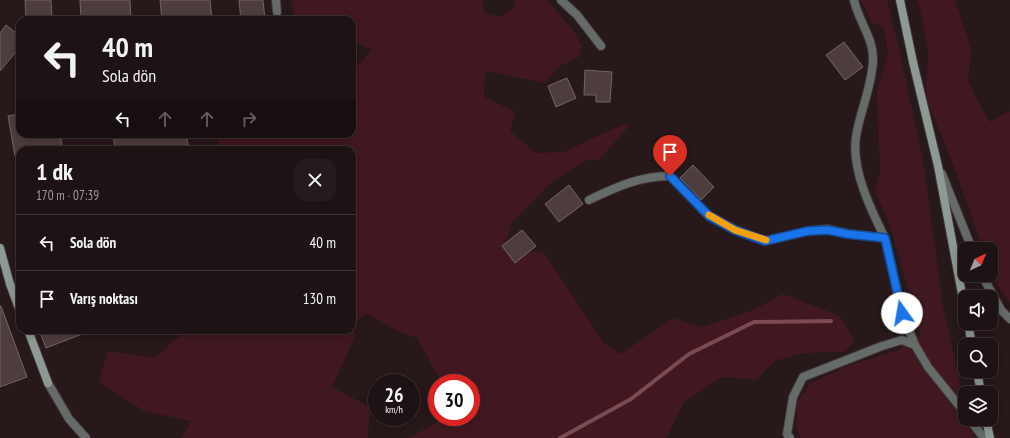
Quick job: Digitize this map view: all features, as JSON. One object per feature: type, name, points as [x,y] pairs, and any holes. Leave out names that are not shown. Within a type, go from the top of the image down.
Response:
[{"type":"main road","points":[[900,0],[938,166],[961,290]]},
{"type":"main road","points":[[0,248],[16,300]]},
{"type":"main road","points":[[30,334],[48,383]]},
{"type":"main road","points":[[987,426],[990,438]]},
{"type":"street","points":[[276,0],[277,12]]},
{"type":"street","points":[[561,0],[577,15],[601,46]]},
{"type":"street","points":[[854,0],[856,10],[870,43],[873,59],[870,81],[855,138],[856,166],[875,217],[885,238],[902,313],[916,345],[928,367],[958,404]]},
{"type":"street","points":[[938,166],[969,242]]},
{"type":"street","points":[[589,200],[617,186],[652,176],[670,176],[709,216],[735,230],[765,241],[800,232],[828,230],[885,238]]},
{"type":"street","points":[[986,282],[1002,310],[1010,319]]},
{"type":"street","points":[[790,438],[787,434],[793,397],[803,376],[902,340],[916,345]]},
{"type":"street","points":[[48,383],[69,419],[86,438]]},
{"type":"street","points":[[975,426],[984,438]]},
{"type":"shaded area","points":[[292,0],[483,0],[484,13],[501,17],[516,5],[515,0],[547,0],[573,30],[582,46],[579,57],[560,66],[545,83],[485,71],[484,97],[515,112],[510,131],[536,153],[564,152],[626,123],[629,126],[599,160],[589,159],[554,180],[512,223],[505,246],[544,253],[604,343],[621,354],[673,318],[703,327],[756,309],[783,294],[840,316],[855,342],[844,352],[802,353],[775,361],[756,380],[722,377],[684,402],[668,435],[665,438],[409,438],[430,426],[480,426],[480,374],[437,374],[417,338],[398,331],[366,313],[356,321],[356,146],[217,146],[220,138],[356,138],[356,68],[372,50],[356,42],[356,16],[294,16]]},
{"type":"shaded area","points":[[861,0],[887,0],[901,56],[924,166],[943,307],[961,386],[958,386],[958,426],[971,426],[975,438],[801,438],[797,431],[797,402],[811,383],[848,366],[898,350],[921,335],[889,222],[875,191],[880,172],[877,91],[888,54],[884,27],[872,23]]},
{"type":"shaded area","points":[[917,0],[955,0],[971,48],[968,80],[978,102],[990,122],[1010,111],[1010,302],[996,282],[998,282],[998,242],[981,242],[952,161],[926,99],[928,52]]},
{"type":"shaded area","points":[[182,334],[355,334],[355,337],[332,387],[368,406],[368,438],[182,438],[191,421],[144,411],[99,382],[108,351],[154,358]]},
{"type":"building","points":[[25,0],[51,0],[52,16],[26,16]]},
{"type":"building","points":[[80,0],[130,0],[131,16],[81,16]]},
{"type":"building","points":[[160,0],[210,0],[212,16],[162,16]]},
{"type":"building","points":[[239,0],[263,0],[265,16],[241,16]]},
{"type":"building","points":[[6,25],[16,33],[16,52],[0,71],[0,33]]},
{"type":"building","points":[[844,42],[863,67],[845,80],[826,55]]},
{"type":"building","points":[[585,70],[612,72],[610,102],[596,102],[596,95],[584,95]]},
{"type":"building","points":[[567,78],[576,98],[556,107],[548,86]]},
{"type":"building","points":[[16,115],[16,138],[61,138],[62,146],[16,146],[15,156],[8,116]]},
{"type":"building","points":[[114,138],[187,138],[188,145],[180,146],[114,146]]},
{"type":"building","points":[[693,165],[714,187],[701,200],[680,178]]},
{"type":"building","points":[[569,185],[583,204],[559,222],[545,204]]},
{"type":"building","points":[[522,230],[536,246],[515,263],[502,246]]},
{"type":"building","points":[[0,306],[27,377],[0,387]]},
{"type":"building","points":[[41,334],[82,334],[46,348]]},
{"type":"waterway","points":[[560,438],[631,399],[689,354],[754,322],[831,321]]},
{"type":"slow traffic","points":[[709,215],[735,230],[765,241],[766,240]]},
{"type":"route","points":[[670,176],[709,216],[735,230],[765,241],[808,231],[828,230],[868,237],[885,238],[902,313]]}]
